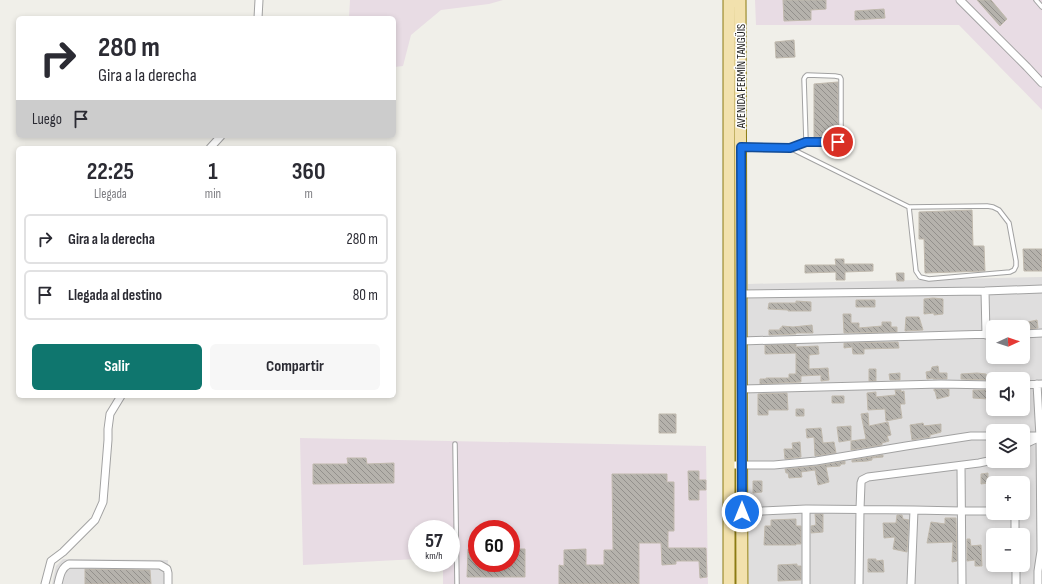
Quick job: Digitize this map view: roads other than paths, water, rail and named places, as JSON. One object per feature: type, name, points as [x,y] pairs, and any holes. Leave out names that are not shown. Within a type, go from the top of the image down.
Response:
[{"type":"main road","name":"AVENIDA FERMÍN TANGÜIS","points":[[729,0],[729,584]]},
{"type":"main road","name":"AVENIDA FERMÍN TANGÜIS","points":[[740,0],[742,584]]},
{"type":"street","points":[[258,16],[259,0]]},
{"type":"street","points":[[960,0],[1042,83]]},
{"type":"street","points":[[212,146],[219,138]]},
{"type":"street","points":[[741,294],[1042,289]]},
{"type":"street","points":[[985,291],[988,320]]},
{"type":"street","points":[[1030,334],[1042,333]]},
{"type":"street","points":[[741,341],[986,334]]},
{"type":"street","points":[[741,389],[941,384],[986,385]]},
{"type":"street","points":[[1038,584],[1041,551],[1040,384]]},
{"type":"street","points":[[45,584],[51,561],[63,552],[95,520],[100,511],[103,502],[110,414],[120,398]]},
{"type":"street","points":[[729,465],[774,465],[816,461],[971,436],[986,436]]},
{"type":"street","points":[[1030,436],[1041,436]]},
{"type":"street","points":[[1030,442],[1041,436]]},
{"type":"street","points":[[859,584],[862,480],[868,477],[986,462]]},
{"type":"street","points":[[961,466],[962,584]]},
{"type":"street","points":[[806,509],[806,584]]},
{"type":"street","points":[[742,512],[806,509],[986,511]]},
{"type":"street","points":[[911,584],[914,510]]},
{"type":"street","points":[[58,584],[62,570],[69,564],[160,565],[167,568],[168,584]]},
{"type":"street","points":[[1016,572],[1016,584]]},
{"type":"lane","points":[[1036,0],[1042,7]]},
{"type":"lane","points":[[741,147],[790,148],[806,142],[838,142],[841,139],[840,77],[807,75],[804,77],[806,142]]},
{"type":"lane","points":[[790,148],[909,207],[987,206],[999,210],[1009,223],[1016,261],[1014,270],[1010,272],[929,279],[920,276],[916,271],[914,261],[909,207]]},
{"type":"lane","points":[[455,444],[457,584]]}]
